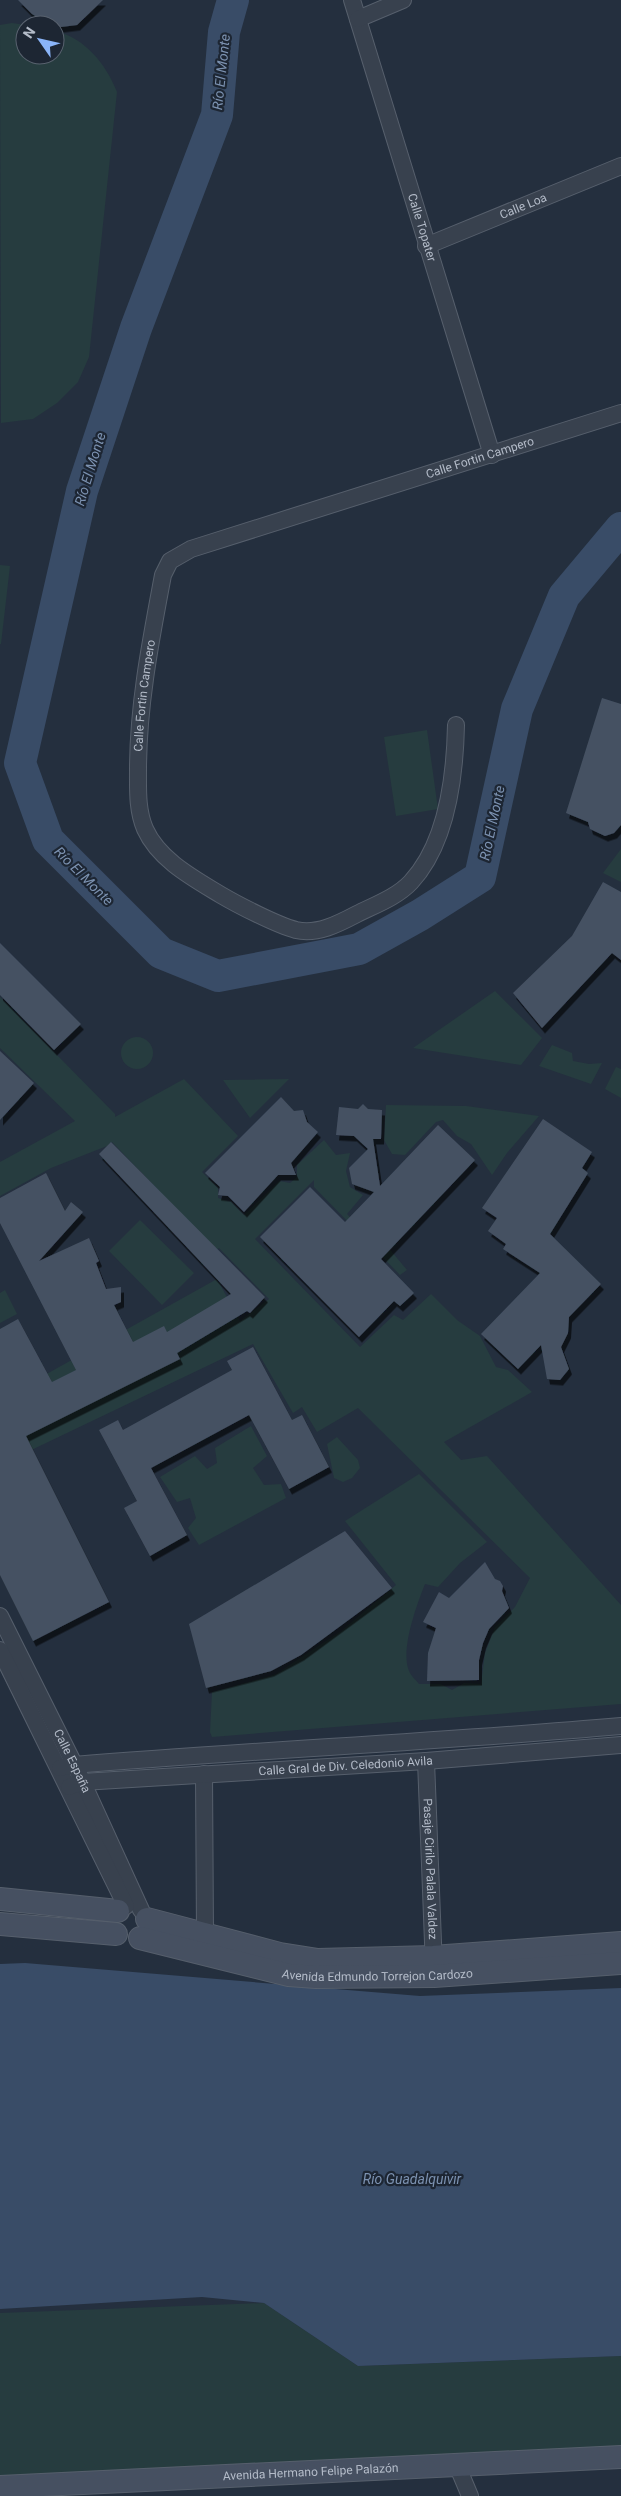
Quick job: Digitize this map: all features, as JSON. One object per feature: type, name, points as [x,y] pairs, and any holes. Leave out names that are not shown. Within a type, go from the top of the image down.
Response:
[{"type":"street","name":"Calle Topater","points":[[352,0],[426,246],[492,455]]},
{"type":"street","points":[[358,19],[403,0]]},
{"type":"street","name":"Calle Loa","points":[[426,246],[621,166]]},
{"type":"street","name":"Calle Fortin Campero","points":[[456,725],[456,754],[446,815],[427,859],[412,882],[396,895],[338,924],[315,931],[296,930],[234,902],[184,872],[158,849],[145,829],[138,801],[138,728],[162,583],[170,561],[191,549],[621,413]]},
{"type":"street","name":"Calle España","points":[[0,1616],[67,1767]]},
{"type":"street","name":"Calle España","points":[[0,1650],[76,1784],[134,1917]]},
{"type":"street","points":[[67,1767],[621,1726]]},
{"type":"street","name":"Calle Gral de Div. Celedonio Avila","points":[[76,1784],[204,1774],[426,1761],[621,1745]]},
{"type":"street","name":"Pasaje Cirilo Palala Valdez","points":[[426,1761],[433,1966]]},
{"type":"street","points":[[204,1774],[205,1935]]},
{"type":"street","name":"Avenida Edmundo Torrejon Cardozo","points":[[0,1899],[134,1917],[280,1954],[318,1960],[433,1966],[621,1962]]},
{"type":"street","points":[[0,1924],[116,1934],[113,1920],[134,1917]]},
{"type":"street","name":"Avenida Edmundo Torrejon Cardozo","points":[[134,1917],[289,1975],[316,1978],[621,1943]]},
{"type":"street","name":"Avenida Hermano Felipe Palazón","points":[[0,2487],[85,2490],[458,2465],[621,2457]]},
{"type":"street","points":[[458,2465],[470,2496]]},
{"type":"green space","points":[[15,23],[15,65],[65,65],[65,34],[85,46],[93,54],[107,72],[117,92],[89,357],[78,382],[57,403],[33,419],[1,423],[0,25]]},
{"type":"green space","points":[[0,565],[10,566],[1,644],[0,644]]},
{"type":"green space","points":[[427,730],[438,809],[396,816],[384,737]]},
{"type":"green space","points":[[621,849],[621,882],[603,873]]},
{"type":"green space","points":[[495,991],[542,1038],[521,1065],[413,1048]]},
{"type":"green space","points":[[0,997],[115,1114],[115,1117],[184,1079],[238,1136],[202,1172],[218,1188],[218,1198],[231,1202],[244,1215],[279,1181],[290,1183],[297,1177],[297,1165],[324,1140],[336,1155],[350,1153],[346,1171],[350,1187],[363,1195],[347,1214],[361,1228],[382,1240],[407,1270],[400,1275],[314,1187],[314,1180],[255,1239],[360,1347],[394,1315],[403,1320],[431,1294],[457,1320],[480,1336],[496,1367],[508,1370],[532,1392],[444,1442],[461,1460],[487,1456],[621,1605],[621,1704],[212,1737],[210,1732],[212,1692],[276,1674],[341,1631],[396,1585],[345,1521],[419,1474],[487,1542],[460,1563],[438,1587],[425,1584],[411,1627],[407,1651],[409,1671],[419,1684],[441,1684],[452,1690],[464,1683],[481,1684],[485,1653],[495,1627],[515,1607],[530,1578],[358,1408],[317,1432],[302,1407],[293,1413],[253,1344],[0,1465],[43,1376],[217,1279],[240,1321],[269,1299],[219,1248],[216,1250],[112,1142],[107,1146],[51,1168],[0,1196],[0,1162],[75,1121],[0,1048]]},
{"type":"green space","points":[[137,1037],[143,1038],[148,1042],[152,1047],[152,1059],[148,1064],[143,1068],[137,1069],[131,1068],[126,1064],[122,1059],[121,1053],[122,1047],[126,1042],[131,1038]]},
{"type":"green space","points":[[552,1045],[572,1053],[573,1061],[589,1064],[602,1063],[591,1084],[539,1066]]},
{"type":"green space","points":[[616,1067],[621,1069],[621,1098],[605,1089]]},
{"type":"green space","points":[[289,1079],[250,1118],[223,1080]]},
{"type":"green space","points":[[386,1105],[466,1106],[539,1116],[507,1153],[492,1175],[471,1144],[457,1136],[443,1120],[436,1122],[405,1155],[392,1154],[384,1140]]},
{"type":"green space","points":[[140,1220],[194,1273],[162,1305],[109,1251]]},
{"type":"green space","points":[[5,1290],[17,1314],[0,1323],[0,1293]]},
{"type":"green space","points":[[251,1426],[267,1456],[253,1468],[264,1485],[281,1484],[286,1498],[199,1545],[188,1528],[196,1518],[190,1498],[177,1502],[160,1477],[195,1456],[207,1469],[217,1463],[215,1448]]},
{"type":"green space","points":[[337,1437],[358,1460],[360,1468],[352,1478],[343,1482],[334,1478],[327,1444]]},
{"type":"green space","points":[[264,2303],[358,2366],[621,2356],[621,2446],[0,2476],[0,2313]]},
{"type":"water","name":"Río Guadalquivir","points":[[25,1963],[420,1996],[621,1988],[621,2356],[358,2366],[264,2303],[202,2297],[0,2309],[0,1964]]},
{"type":"building","points":[[18,0],[103,0],[77,25],[65,26],[65,15],[32,14]]},
{"type":"building","points":[[602,698],[621,704],[621,825],[614,833],[605,836],[590,829],[588,822],[566,813]]},
{"type":"building","points":[[603,882],[621,892],[621,960],[612,953],[542,1028],[513,993],[572,936]]},
{"type":"building","points":[[0,943],[81,1024],[54,1050],[0,995]]},
{"type":"building","points":[[0,1051],[34,1083],[0,1120]]},
{"type":"building","points":[[281,1097],[294,1111],[303,1110],[307,1122],[318,1132],[291,1163],[296,1175],[278,1175],[244,1212],[228,1196],[218,1195],[220,1187],[205,1173]]},
{"type":"building","points":[[363,1104],[368,1109],[382,1110],[381,1139],[373,1139],[380,1186],[438,1125],[475,1160],[381,1259],[414,1293],[400,1306],[394,1301],[359,1337],[260,1237],[310,1187],[345,1222],[374,1192],[352,1184],[349,1168],[368,1149],[354,1136],[336,1135],[339,1107],[358,1109]]},
{"type":"building","points":[[543,1119],[592,1152],[582,1168],[588,1173],[550,1234],[601,1284],[569,1317],[568,1333],[561,1347],[569,1369],[560,1380],[547,1379],[541,1345],[518,1369],[481,1334],[540,1273],[503,1249],[506,1244],[488,1231],[497,1218],[482,1208]]},
{"type":"building","points":[[111,1142],[265,1297],[250,1313],[247,1311],[177,1353],[180,1359],[26,1436],[109,1602],[33,1641],[0,1575],[0,1329],[18,1319],[52,1382],[76,1370],[0,1223],[0,1198],[46,1173],[65,1211],[71,1202],[83,1212],[39,1261],[89,1238],[99,1261],[96,1263],[106,1289],[121,1287],[121,1302],[114,1305],[133,1342],[164,1326],[167,1332],[231,1294],[99,1154]]},
{"type":"building","points":[[253,1347],[292,1420],[302,1415],[329,1467],[289,1489],[249,1415],[151,1468],[187,1535],[150,1556],[124,1508],[137,1501],[99,1430],[118,1420],[123,1430],[232,1370],[227,1361]]},
{"type":"building","points":[[345,1531],[392,1588],[301,1655],[271,1671],[206,1688],[189,1624]]},
{"type":"building","points":[[485,1562],[495,1579],[500,1581],[503,1586],[502,1591],[509,1608],[489,1629],[483,1643],[479,1660],[479,1680],[427,1681],[428,1653],[436,1628],[423,1622],[439,1592],[449,1598]]},
{"type":"waterway","name":"Río El Monte","points":[[233,0],[224,32],[217,115],[136,328],[82,491],[20,763],[48,840],[161,953],[218,976],[359,949],[420,915],[480,877],[517,709],[564,596],[621,528]]}]
